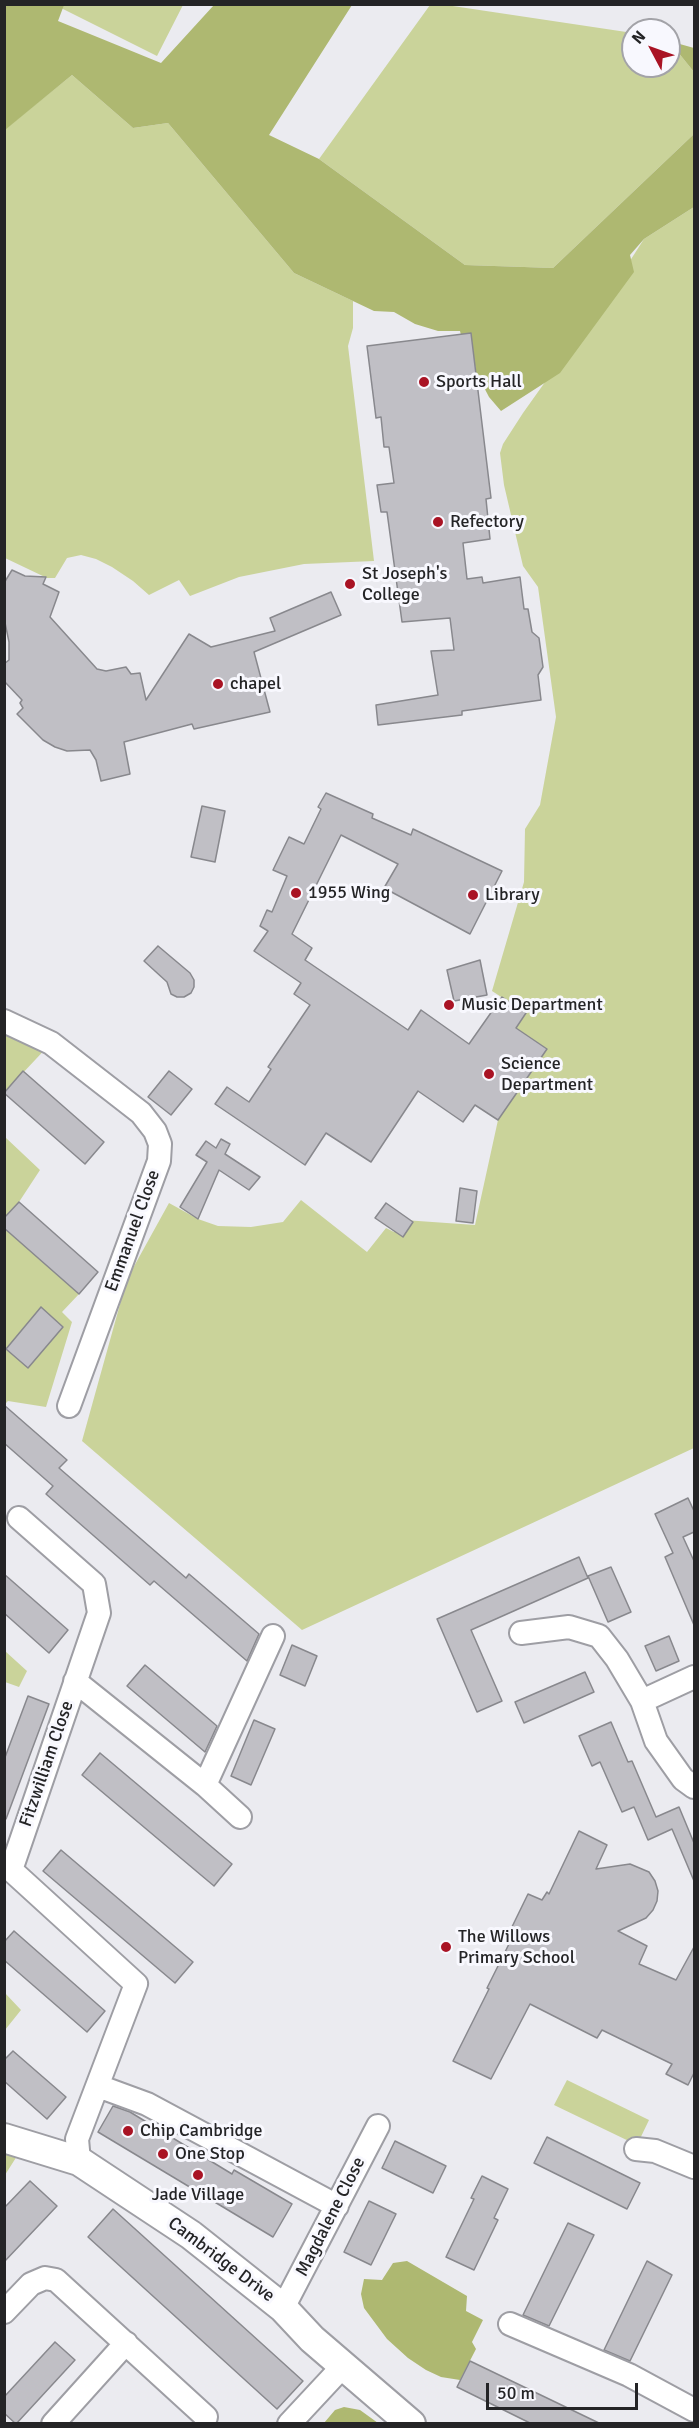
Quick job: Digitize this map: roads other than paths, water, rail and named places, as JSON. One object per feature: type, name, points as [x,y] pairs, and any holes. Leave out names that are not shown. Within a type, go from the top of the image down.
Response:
[{"type":"street","name":"Emmanuel Close","points":[[4,1021],[51,1043],[141,1113],[155,1131],[160,1144],[159,1161],[69,1406]]},
{"type":"street","name":"Fitzwilliam Close","points":[[19,1518],[94,1584],[99,1613],[11,1870],[136,1984],[77,2139],[79,2161]]},
{"type":"street","points":[[521,1633],[569,1627],[599,1636],[617,1659],[642,1701],[656,1741],[683,1779],[694,1787]]},
{"type":"street","points":[[205,1785],[273,1636]]},
{"type":"street","points":[[642,1701],[694,1677]]},
{"type":"street","points":[[75,1681],[205,1785],[240,1817]]},
{"type":"street","points":[[98,2086],[147,2103],[337,2206]]},
{"type":"street","name":"Magdalene Close","points":[[283,2308],[378,2126]]},
{"type":"street","name":"Cambridge Drive","points":[[4,2138],[79,2161],[191,2235],[283,2308],[312,2339],[411,2424]]},
{"type":"street","points":[[636,2150],[655,2151],[694,2168]]},
{"type":"street","points":[[4,2312],[31,2284],[45,2278],[56,2280],[207,2421]]},
{"type":"street","points":[[510,2324],[629,2375],[694,2410]]},
{"type":"street","points":[[53,2424],[126,2343]]},
{"type":"street","points":[[289,2424],[344,2365]]},
{"type":"place","name":"Sports Hall","points":[[424,382]]},
{"type":"place","name":"Refectory","points":[[438,522]]},
{"type":"place","name":"St Joseph's College","points":[[350,584]]},
{"type":"place","name":"chapel","points":[[218,684]]},
{"type":"place","name":"1955 Wing","points":[[296,893]]},
{"type":"place","name":"Library","points":[[473,895]]},
{"type":"place","name":"Music Department","points":[[449,1005]]},
{"type":"place","name":"Science Department","points":[[489,1074]]},
{"type":"place","name":"The Willows Primary School","points":[[446,1947]]},
{"type":"place","name":"Chip Cambridge","points":[[128,2131]]},
{"type":"place","name":"One Stop","points":[[163,2154]]},
{"type":"place","name":"Jade Village","points":[[198,2175]]}]
